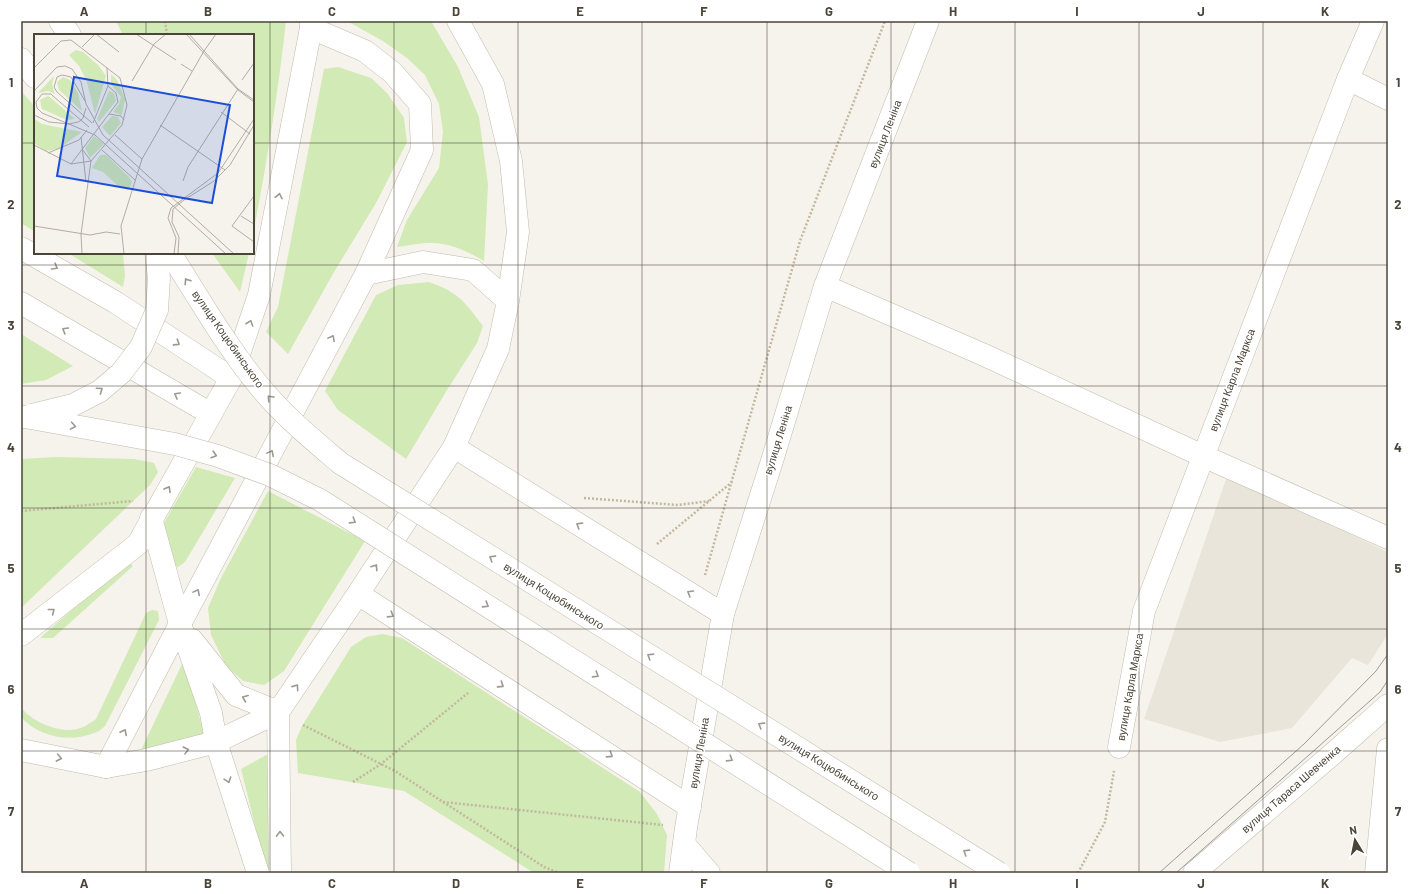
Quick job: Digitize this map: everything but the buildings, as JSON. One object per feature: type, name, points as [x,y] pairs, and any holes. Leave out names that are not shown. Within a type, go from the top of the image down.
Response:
[{"type":"street","points":[[60,21],[69,34]]},
{"type":"street","points":[[21,750],[106,767],[146,760],[216,742],[278,712],[358,594],[454,447],[498,349],[508,301],[518,232],[511,161],[493,84],[458,21]]},
{"type":"street","name":"вулиця Леніна","points":[[680,873],[722,614],[772,461],[825,286],[928,21]]},
{"type":"street","name":"вулиця Карла Маркса","points":[[1119,747],[1144,611],[1348,79],[1373,21]]},
{"type":"street","points":[[21,635],[138,544],[151,518],[231,378],[259,295],[311,25],[365,51],[393,72],[420,104],[422,150],[366,274],[180,624],[106,767]]},
{"type":"street","points":[[21,59],[34,76]]},
{"type":"street","points":[[1348,79],[1388,99]]},
{"type":"street","points":[[21,248],[115,302],[231,378]]},
{"type":"street","points":[[22,417],[73,405],[100,391],[121,373],[141,347],[156,310],[159,278],[156,254]]},
{"type":"street","name":"вулиця Коцюбинського","points":[[171,254],[222,335],[260,387],[301,430],[340,463],[999,873]]},
{"type":"street","points":[[366,274],[423,262],[473,270],[508,301]]},
{"type":"street","points":[[825,286],[982,354],[1203,456],[1388,538]]},
{"type":"street","points":[[21,303],[211,414]]},
{"type":"street","points":[[22,417],[174,444],[218,456],[270,475],[306,493],[326,504],[909,873]]},
{"type":"street","points":[[454,447],[722,614]]},
{"type":"street","points":[[151,518],[180,624],[210,713],[216,742],[258,873]]},
{"type":"street","points":[[358,594],[488,677],[687,826],[709,873]]},
{"type":"street","points":[[180,624],[236,695],[278,712]]},
{"type":"street","name":"вулиця Тараса Шевченка","points":[[1194,873],[1336,751],[1388,704]]},
{"type":"street","points":[[278,712],[280,873]]},
{"type":"street","points":[[1364,873],[1376,863],[1388,749]]},
{"type":"path","points":[[166,21],[166,34]]},
{"type":"path","points":[[698,598],[800,241],[885,21]]},
{"type":"path","points":[[637,560],[732,482]]},
{"type":"path","points":[[583,498],[678,505],[709,501]]},
{"type":"path","points":[[21,511],[133,501]]},
{"type":"path","points":[[353,782],[381,764],[488,677]]},
{"type":"path","points":[[278,712],[395,771],[544,867],[558,873]]},
{"type":"path","points":[[1078,873],[1105,822],[1119,747]]},
{"type":"path","points":[[442,802],[687,826]]},
{"type":"shaded area","points":[[1226,479],[1388,552],[1388,634],[1368,665],[1352,658],[1292,728],[1220,742],[1144,719]]},
{"type":"green space","points":[[116,21],[286,21],[272,128],[254,229],[254,34],[122,34]]},
{"type":"green space","points":[[347,21],[431,21],[458,67],[479,117],[488,185],[484,261],[464,251],[443,244],[424,243],[397,247],[407,220],[439,168],[443,132],[439,104],[425,75],[407,58],[383,41]]},
{"type":"green space","points":[[338,67],[371,78],[387,93],[404,118],[407,142],[376,203],[334,272],[288,354],[266,332],[278,307],[324,69]]},
{"type":"green space","points":[[21,91],[34,106],[34,231],[21,223]]},
{"type":"green space","points":[[70,254],[123,254],[125,276],[123,287]]},
{"type":"green space","points":[[213,254],[249,254],[240,292]]},
{"type":"green space","points":[[429,282],[454,294],[466,304],[483,326],[477,343],[406,459],[338,410],[325,391],[376,295],[398,285]]},
{"type":"green space","points":[[21,334],[73,366],[46,380],[21,384]]},
{"type":"green space","points":[[56,457],[134,459],[154,463],[158,472],[150,485],[21,608],[21,459]]},
{"type":"green space","points":[[196,467],[235,478],[185,562],[178,567],[171,565],[164,536],[164,523]]},
{"type":"green space","points":[[268,491],[365,541],[284,671],[264,685],[243,681],[226,666],[211,635],[208,608],[221,578]]},
{"type":"green space","points":[[127,561],[133,566],[53,638],[40,638]]},
{"type":"green space","points":[[152,610],[158,611],[159,620],[103,728],[97,732],[85,736],[65,738],[36,729],[21,717],[21,707],[30,716],[43,724],[65,730],[81,728],[96,719],[146,613]]},
{"type":"green space","points":[[382,634],[402,638],[640,792],[657,814],[667,835],[664,873],[534,873],[404,791],[298,773],[296,740],[302,726],[351,647],[366,637]]},
{"type":"green space","points":[[184,660],[204,734],[141,750]]},
{"type":"green space","points":[[268,754],[271,873],[267,873],[241,769]]},
{"type":"tram line","points":[[1159,873],[1304,744],[1376,671],[1388,654]]},
{"type":"tram line","points":[[1176,873],[1380,692],[1388,680]]}]
